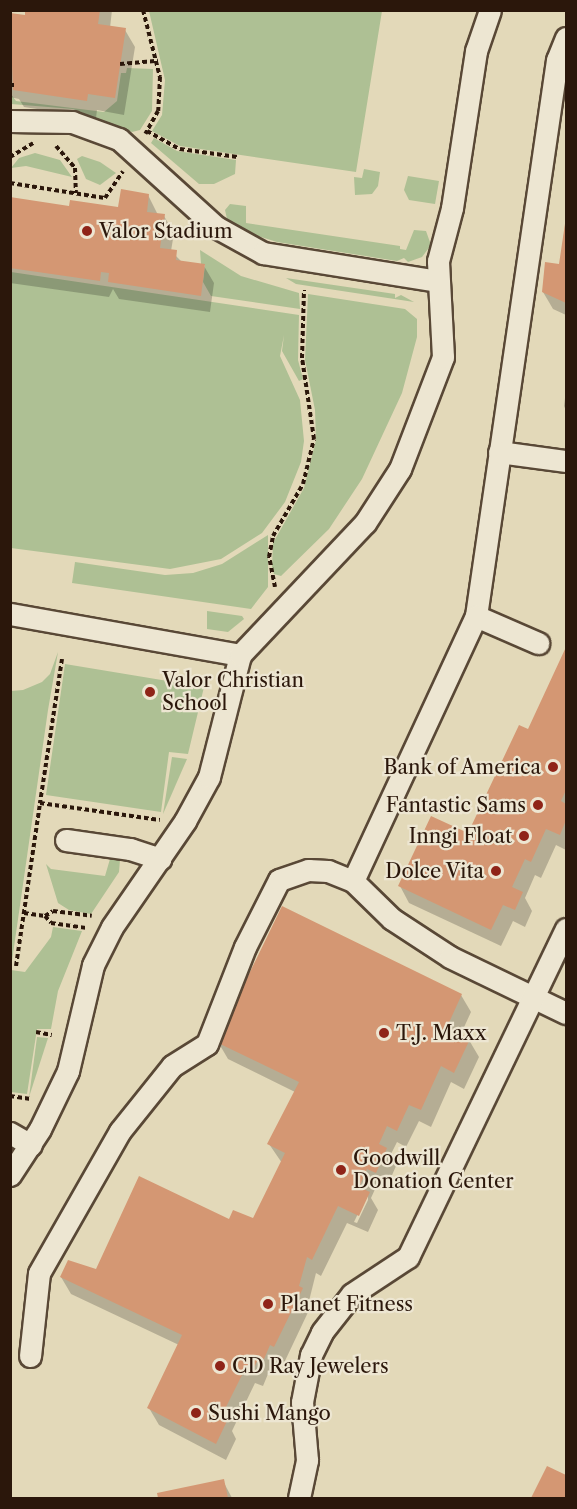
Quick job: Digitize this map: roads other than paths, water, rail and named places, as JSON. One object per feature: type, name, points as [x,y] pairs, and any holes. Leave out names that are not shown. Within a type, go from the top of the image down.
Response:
[{"type":"lane","points":[[10,1175],[31,1145],[68,1071],[93,965],[112,927],[160,859],[209,777],[240,655],[340,551],[384,498],[443,357],[438,261],[452,208],[476,51],[490,10]]},
{"type":"lane","points":[[353,881],[476,616],[557,60],[567,38]]},
{"type":"lane","points":[[10,121],[72,122],[119,139],[216,227],[263,253],[438,281]]},
{"type":"lane","points":[[499,452],[567,461]]},
{"type":"lane","points":[[10,614],[240,655]]},
{"type":"lane","points":[[476,616],[538,643]]},
{"type":"lane","points":[[66,840],[130,849],[160,859]]},
{"type":"lane","points":[[30,1356],[39,1274],[120,1131],[172,1066],[207,1044],[250,936],[279,880],[308,870],[328,871],[353,881],[392,919],[450,957],[567,1013]]},
{"type":"lane","points":[[299,1498],[307,1460],[302,1402],[311,1355],[322,1332],[352,1294],[408,1257],[533,998],[565,937]]},
{"type":"lane","points":[[10,1133],[31,1145]]},
{"type":"place","name":"Valor Stadium","points":[[87,231]]},
{"type":"place","name":"Valor Christian School","points":[[150,692]]},
{"type":"place","name":"Bank of America","points":[[553,767]]},
{"type":"place","name":"Fantastic Sams","points":[[538,805]]},
{"type":"place","name":"Inngi Float","points":[[524,836]]},
{"type":"place","name":"Dolce Vita","points":[[496,871]]},
{"type":"place","name":"T.J. Maxx","points":[[384,1033]]},
{"type":"place","name":"Goodwill Donation Center","points":[[341,1170]]},
{"type":"place","name":"Planet Fitness","points":[[268,1304]]},
{"type":"place","name":"CD Ray Jewelers","points":[[220,1366]]},
{"type":"place","name":"Sushi Mango","points":[[196,1413]]}]
